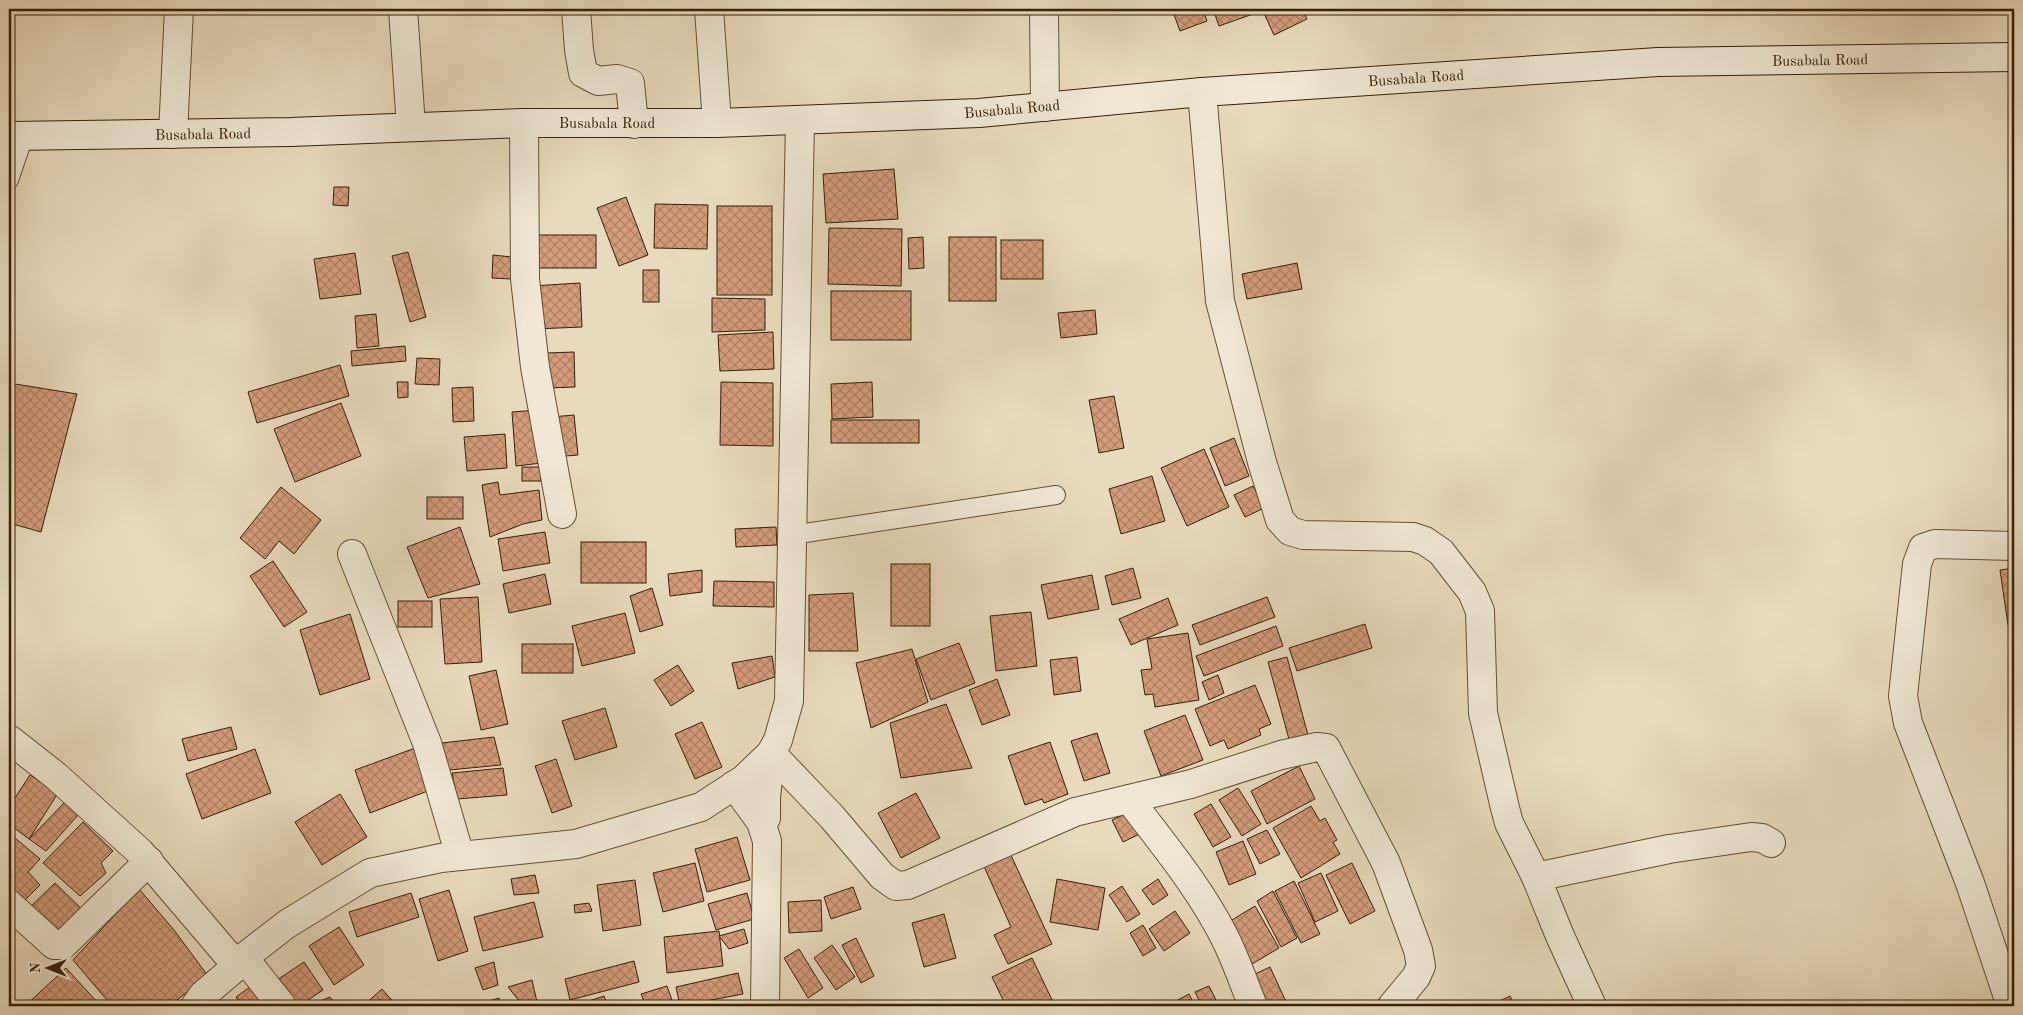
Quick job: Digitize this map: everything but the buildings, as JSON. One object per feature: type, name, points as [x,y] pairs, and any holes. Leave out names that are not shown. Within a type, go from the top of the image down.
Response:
[{"type":"street","points":[[173,134],[179,9]]},
{"type":"street","points":[[403,9],[411,128]]},
{"type":"street","points":[[576,9],[578,50],[583,73],[598,81],[617,79],[630,83],[634,124]]},
{"type":"street","points":[[709,9],[717,123]]},
{"type":"street","points":[[1044,9],[1045,107]]},
{"type":"street","name":"Busabala Road","points":[[16,136],[291,132],[524,123],[717,123],[979,113],[1202,92],[1658,62],[2014,57]]},
{"type":"street","points":[[1202,92],[1220,301],[1262,462],[1280,520],[1290,530],[1303,535],[1413,537],[1425,541],[1440,552],[1472,592],[1480,611],[1482,713],[1509,823],[1536,877],[1553,921],[1592,1006]]},
{"type":"street","points":[[195,1006],[203,995],[240,962],[287,924],[370,873],[460,856],[576,844],[701,807],[744,779],[771,753],[778,740],[789,701],[800,120]]},
{"type":"street","points":[[524,123],[525,279],[535,368],[562,514]]},
{"type":"street","points":[[2011,1006],[1970,883],[1908,723],[1903,696],[1917,564],[1923,548],[1935,544],[2014,546]]},
{"type":"street","points":[[352,554],[427,743],[460,856]]},
{"type":"street","points":[[9,739],[56,776],[149,861],[240,962],[252,968],[282,1006]]},
{"type":"street","points":[[771,753],[832,816],[882,876],[896,886],[908,885],[1075,812],[1191,784],[1281,755],[1317,747],[1326,748],[1386,863],[1418,950],[1421,966],[1416,977],[1392,1006]]},
{"type":"street","points":[[766,818],[766,797],[771,753]]},
{"type":"street","points":[[734,785],[761,822],[767,842],[765,1006]]},
{"type":"street","points":[[1129,799],[1210,911],[1226,940],[1253,1006]]},
{"type":"street","points":[[1536,877],[1669,849],[1751,837],[1762,838],[1772,842]]},
{"type":"street","points":[[9,904],[54,945],[63,946],[149,861]]},
{"type":"lane","points":[[9,180],[16,136]]},
{"type":"lane","points":[[792,535],[1056,495]]}]
